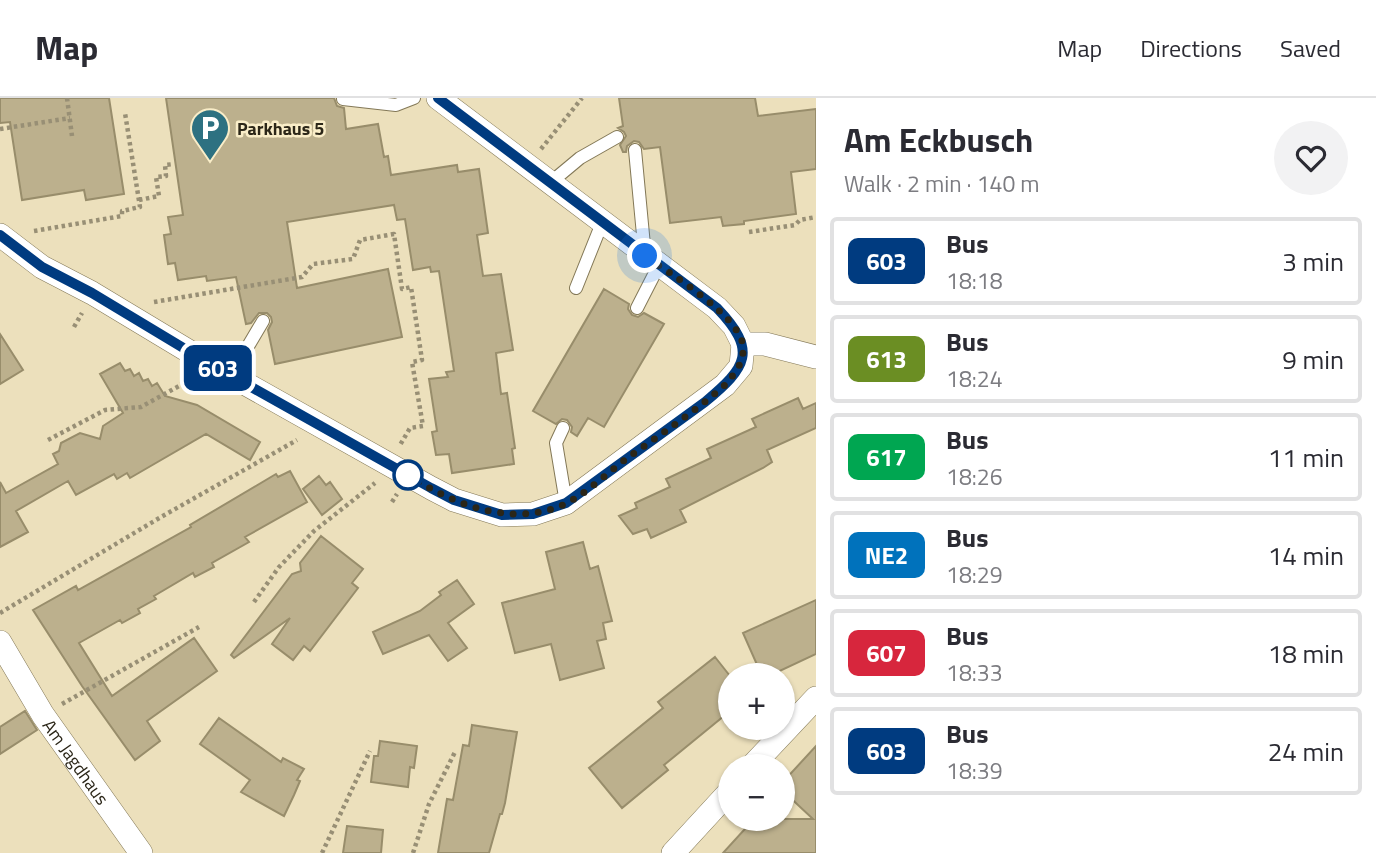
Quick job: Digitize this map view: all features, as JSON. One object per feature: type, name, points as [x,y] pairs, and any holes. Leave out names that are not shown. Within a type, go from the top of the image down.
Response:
[{"type":"street","points":[[1,236],[42,267],[454,500],[502,515],[533,514],[566,503],[725,385],[741,366],[743,344],[734,326],[717,308],[438,98]]},
{"type":"street","points":[[743,344],[765,344],[816,357]]},
{"type":"street","name":"Am Jagdhaus","points":[[0,642],[8,671],[43,715],[141,853]]},
{"type":"street","points":[[763,754],[816,698]]},
{"type":"street","points":[[673,853],[718,804]]},
{"type":"lane","points":[[344,99],[396,105],[414,98]]},
{"type":"lane","points":[[550,183],[580,158],[617,137]]},
{"type":"lane","points":[[635,150],[652,261],[637,308]]},
{"type":"lane","points":[[576,288],[602,223]]},
{"type":"lane","points":[[231,375],[263,321]]},
{"type":"lane","points":[[563,428],[556,443],[566,503]]},
{"type":"path","points":[[67,98],[72,136]]},
{"type":"path","points":[[527,166],[582,98]]},
{"type":"path","points":[[1,236],[122,216],[122,211],[140,207],[125,113]]},
{"type":"path","points":[[0,129],[70,118]]},
{"type":"path","points":[[139,200],[159,196],[156,177],[166,176],[164,165],[174,164]]},
{"type":"path","points":[[749,232],[795,225],[800,220],[816,217]]},
{"type":"path","points":[[117,309],[302,277],[313,264],[353,259],[360,240],[394,234],[401,289],[411,287],[422,360],[412,362],[423,426],[410,428],[391,465],[314,531],[279,567],[254,602]]},
{"type":"path","points":[[48,440],[106,410],[141,407],[179,386],[205,361]]},
{"type":"path","points":[[0,613],[161,517],[323,426]]},
{"type":"path","points":[[43,715],[199,627]]},
{"type":"path","points":[[413,853],[429,804],[456,750]]},
{"type":"path","points":[[322,853],[370,751]]},
{"type":"building","points":[[0,98],[109,98],[124,194],[86,200],[84,190],[22,200],[10,122],[0,123]]},
{"type":"building","points":[[166,98],[334,98],[337,106],[344,108],[346,129],[378,124],[384,157],[388,156],[391,175],[457,165],[458,172],[479,169],[488,233],[477,235],[483,276],[501,274],[513,350],[496,353],[501,394],[507,393],[515,448],[512,449],[514,464],[452,473],[449,454],[436,455],[432,432],[437,431],[429,379],[448,377],[446,372],[454,371],[439,271],[431,272],[430,267],[413,270],[405,219],[397,220],[394,205],[287,222],[297,288],[388,269],[402,337],[275,364],[268,330],[271,317],[267,313],[259,313],[251,323],[246,324],[236,277],[207,281],[206,276],[178,280],[175,263],[168,264],[164,235],[171,234],[168,217],[183,215]]},
{"type":"building","points":[[619,98],[755,98],[758,116],[816,109],[816,169],[791,172],[796,214],[723,226],[721,217],[670,223],[660,147],[644,149],[639,142],[634,141],[627,146],[626,152],[623,152],[620,145],[626,136],[618,128],[623,126]]},
{"type":"building","points":[[604,289],[629,304],[628,309],[632,315],[638,317],[644,313],[664,324],[604,427],[588,418],[577,436],[571,432],[572,427],[567,420],[562,419],[556,424],[533,411]]},
{"type":"building","points":[[0,334],[23,370],[0,384]]},
{"type":"building","points":[[120,363],[125,371],[130,369],[134,376],[139,373],[143,381],[148,379],[152,386],[157,383],[165,396],[197,405],[260,442],[250,460],[206,434],[130,478],[127,473],[117,479],[114,474],[76,495],[68,481],[16,511],[28,532],[0,547],[0,482],[6,493],[58,464],[53,454],[59,451],[61,443],[80,433],[100,439],[103,426],[123,413],[100,374]]},
{"type":"building","points":[[798,398],[803,409],[816,403],[816,428],[767,450],[772,462],[763,468],[680,510],[686,522],[651,538],[647,529],[633,534],[619,516],[637,508],[635,503],[670,487],[666,479],[711,458],[707,449],[756,427],[752,419]]},
{"type":"building","points":[[290,471],[307,502],[245,537],[249,542],[212,563],[214,567],[195,577],[193,573],[154,596],[156,599],[138,609],[140,613],[122,623],[120,620],[79,643],[112,696],[194,638],[217,671],[147,721],[160,741],[135,760],[82,686],[33,610],[76,586],[78,590],[191,527],[190,525],[276,474],[278,477]]},
{"type":"building","points":[[319,476],[326,485],[330,482],[342,499],[322,515],[303,489]]},
{"type":"building","points":[[321,536],[363,569],[352,583],[358,588],[310,651],[304,646],[293,660],[272,644],[290,618],[234,658],[231,655],[292,574],[301,571],[300,563]]},
{"type":"building","points":[[583,542],[590,569],[598,566],[612,621],[603,623],[606,639],[597,641],[604,668],[560,680],[551,644],[515,653],[502,603],[555,589],[546,552]]},
{"type":"building","points":[[457,580],[474,604],[448,623],[467,648],[448,661],[429,635],[383,654],[373,632],[420,611],[441,595],[439,592]]},
{"type":"building","points":[[816,600],[816,654],[795,664],[756,663],[743,633]]},
{"type":"building","points":[[715,657],[720,663],[718,721],[664,765],[668,770],[622,808],[589,768],[663,708],[658,702]]},
{"type":"building","points":[[25,711],[37,730],[0,754],[0,727]]},
{"type":"building","points":[[219,718],[281,762],[283,758],[304,769],[297,780],[300,781],[284,816],[241,792],[250,780],[200,744]]},
{"type":"building","points":[[472,725],[517,732],[505,803],[489,853],[438,853],[447,799],[453,800],[463,745],[469,746]]},
{"type":"building","points":[[380,741],[417,746],[414,768],[410,767],[408,787],[371,782],[374,756],[378,756]]},
{"type":"building","points":[[816,746],[816,853],[723,853],[743,831],[795,831],[795,819],[813,819],[795,802],[795,769]]},
{"type":"building","points":[[347,826],[383,830],[381,853],[343,853]]},
{"type":"bus line","name":"603","points":[[0,235],[42,267],[431,488],[454,500],[502,515],[533,514],[566,503],[705,402],[725,385],[741,366],[743,344],[734,326],[717,308],[438,98]]},
{"type":"place","name":"Parkhaus 5","points":[[210,162]]},
{"type":"route","points":[[408,475],[454,500],[476,507],[502,515],[533,514],[566,503],[725,385],[741,366],[743,344],[734,326],[717,308],[645,256]]}]
